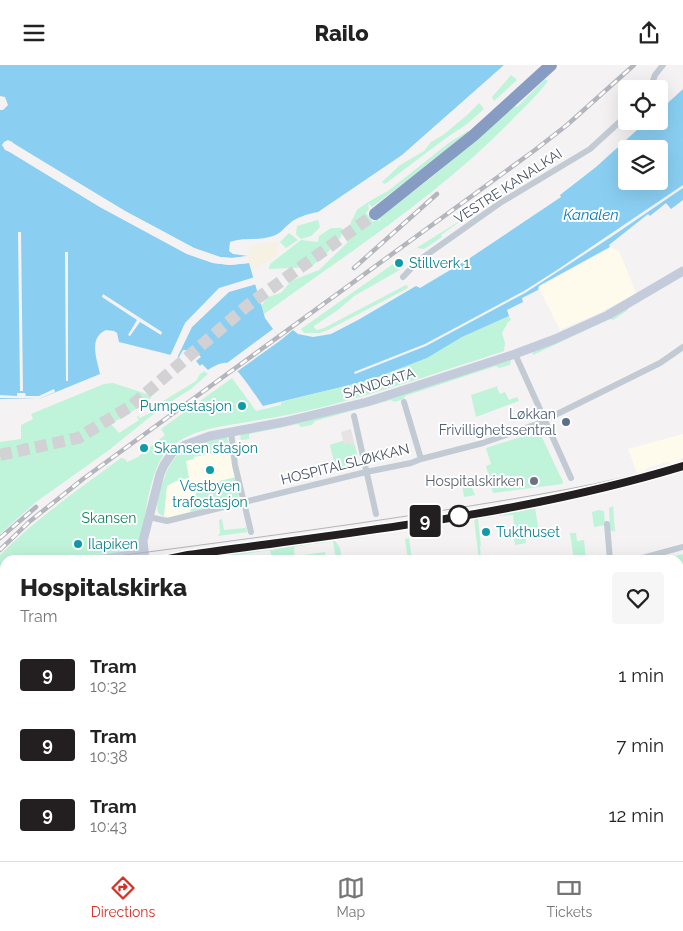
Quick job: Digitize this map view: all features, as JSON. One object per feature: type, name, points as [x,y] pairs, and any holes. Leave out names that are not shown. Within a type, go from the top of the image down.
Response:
[{"type":"highway","points":[[375,214],[474,135],[551,65]]},
{"type":"main road","name":"SANDGATA","points":[[144,555],[143,541],[153,518],[160,474],[172,453],[185,445],[210,436],[284,422],[367,402],[515,355],[608,315],[682,274]]},
{"type":"street","points":[[653,80],[663,65]]},
{"type":"street","name":"VESTRE KANALKAI","points":[[403,277],[418,261],[500,203],[590,149],[618,123]]},
{"type":"street","name":"HOSPITALSLØKKAN","points":[[153,518],[167,521],[366,472],[411,463],[483,443],[544,420],[660,363],[683,347]]},
{"type":"street","points":[[515,355],[571,478]]},
{"type":"street","points":[[404,402],[421,459]]},
{"type":"street","points":[[354,416],[376,514]]},
{"type":"street","points":[[231,432],[235,465],[251,532]]},
{"type":"street","points":[[607,524],[610,555]]},
{"type":"street","points":[[653,555],[683,547]]},
{"type":"shaded area","points":[[610,247],[619,251],[636,293],[599,313],[560,330],[538,286]]},
{"type":"shaded area","points":[[351,429],[359,464],[355,465],[353,469],[337,472],[330,445],[343,441],[341,432]]},
{"type":"shaded area","points":[[683,434],[683,457],[679,461],[671,464],[667,462],[637,473],[628,449]]},
{"type":"shaded area","points":[[227,437],[238,500],[169,517],[160,514],[157,504],[164,478],[169,467],[179,454]]},
{"type":"green space","points":[[511,75],[517,80],[494,101],[492,97]]},
{"type":"green space","points":[[545,79],[548,81],[509,123],[452,175],[391,223],[264,314],[261,306],[268,297],[281,293],[291,281],[319,270],[347,243],[351,222],[357,210],[368,202],[388,191],[450,142],[468,131],[468,135],[372,207],[368,203],[369,209],[366,213],[373,222],[377,219],[381,222],[379,217],[431,178],[514,106],[517,107]]},
{"type":"green space","points":[[479,103],[484,109],[467,124],[385,184],[382,182],[400,165],[424,151],[431,142],[443,135]]},
{"type":"green space","points":[[466,217],[424,249],[417,248],[402,257]]},
{"type":"green space","points":[[318,220],[320,227],[311,236],[301,239],[296,234],[297,226]]},
{"type":"green space","points":[[331,228],[342,228],[341,237],[311,267],[269,269],[270,264],[301,240],[318,242],[319,236]]},
{"type":"green space","points":[[289,233],[298,240],[286,248],[280,242]]},
{"type":"green space","points":[[403,263],[404,265],[398,271],[354,296],[338,310],[314,326],[314,328],[317,330],[324,328],[404,286],[407,285],[408,288],[328,330],[320,333],[304,333],[301,329],[393,264],[396,268]]},
{"type":"green space","points":[[627,308],[628,310],[613,320],[610,319],[533,355],[532,351]]},
{"type":"green space","name":"Skansen","points":[[509,316],[511,320],[502,333],[505,343],[504,351],[349,400],[290,414],[221,426],[199,432],[180,441],[171,447],[158,465],[153,477],[140,539],[132,549],[105,555],[0,555],[59,504],[121,458],[127,462],[138,457],[165,435],[161,429],[232,378],[256,411],[281,405],[281,402],[370,380],[427,358],[462,337]]},
{"type":"green space","points":[[511,360],[510,365],[499,368],[496,366],[405,396],[404,399],[394,402],[391,400],[315,421],[312,425],[301,427],[298,424],[249,434],[249,439],[241,440],[240,433]]},
{"type":"green space","points":[[204,371],[208,374],[191,389],[161,408],[109,450],[36,502],[0,534],[0,442],[21,439],[21,425],[33,419],[31,414],[104,384],[113,383],[150,395],[151,398],[143,405],[111,424],[119,433],[139,420],[137,416],[140,418],[152,412],[150,409],[196,381]]},
{"type":"green space","points":[[498,386],[500,394],[505,392],[509,400],[517,397],[519,401],[476,417],[471,395]]},
{"type":"green space","points":[[539,431],[563,482],[562,484],[493,493],[486,466],[491,464],[486,448]]},
{"type":"green space","points":[[226,436],[230,450],[194,457],[194,459],[186,461],[189,478],[176,481],[167,486],[164,516],[160,514],[157,503],[160,489],[167,471],[176,457],[182,451],[194,445]]},
{"type":"green space","points":[[343,441],[344,445],[350,443],[351,446],[355,445],[359,464],[355,465],[353,469],[337,472],[330,445]]},
{"type":"green space","points":[[236,477],[238,500],[190,512],[196,493],[200,491],[199,486]]},
{"type":"green space","points":[[462,485],[471,486],[475,495],[464,497]]},
{"type":"green space","points":[[613,506],[615,532],[610,530],[609,508]]},
{"type":"green space","points":[[535,508],[539,532],[525,534],[526,543],[515,545],[512,524],[514,524],[513,515],[496,516],[496,514]]},
{"type":"green space","points":[[604,511],[605,525],[594,527],[592,512]]},
{"type":"green space","points":[[491,515],[493,517],[478,519],[481,555],[478,555],[474,519]]},
{"type":"green space","points":[[222,519],[224,530],[245,528],[246,526],[247,532],[218,536],[220,533],[219,520]]},
{"type":"green space","points":[[570,533],[576,533],[577,541],[584,540],[586,555],[573,555]]},
{"type":"green space","points":[[409,538],[411,555],[407,555],[405,539]]},
{"type":"green space","points":[[334,539],[340,548],[341,555],[335,555],[333,541],[314,544],[314,541]]},
{"type":"green space","points":[[312,542],[312,544],[294,547],[295,555],[271,555],[270,550],[237,555],[230,555],[229,553],[270,548],[274,550],[274,547]]},
{"type":"green space","points":[[325,552],[325,555],[304,555]]},
{"type":"sand","points":[[279,241],[276,256],[251,271],[248,256],[251,246]]},
{"type":"water","name":"Kanalen","points":[[0,65],[504,65],[402,155],[318,212],[295,219],[273,236],[230,242],[229,251],[233,254],[248,256],[220,257],[194,248],[125,211],[16,146],[11,141],[2,145],[8,151],[100,207],[187,254],[213,263],[230,265],[249,263],[265,318],[281,340],[293,330],[298,334],[313,337],[331,334],[416,286],[420,288],[467,260],[561,197],[560,195],[618,147],[618,190],[668,190],[668,140],[626,140],[637,130],[668,130],[668,103],[683,89],[683,200],[671,209],[666,203],[650,216],[648,214],[609,245],[610,247],[539,286],[538,290],[522,298],[523,302],[507,310],[509,316],[462,337],[427,358],[370,380],[263,406],[237,370],[227,363],[208,370],[202,364],[200,366],[196,361],[201,357],[195,351],[183,350],[179,357],[119,342],[117,333],[106,330],[100,334],[95,343],[100,374],[39,399],[0,399],[0,110],[3,110],[8,105],[5,97],[0,96]]},
{"type":"pier","points":[[8,140],[125,211],[194,248],[220,257],[248,256],[248,259],[220,259],[193,251],[124,213],[14,148],[9,143],[6,144],[6,148],[12,149],[102,205],[188,252],[213,260],[230,262],[248,261],[249,263],[230,265],[213,263],[187,254],[100,207],[5,150],[2,145]]},
{"type":"pier","points":[[683,185],[683,188],[525,293],[426,346],[355,374],[354,372],[425,344],[524,291]]},
{"type":"pier","points":[[18,232],[21,232],[23,391],[20,391]]},
{"type":"pier","points":[[65,252],[68,252],[68,381],[66,381]]},
{"type":"pier","points":[[255,277],[257,284],[229,292],[192,327],[177,358],[170,356],[185,323],[219,288]]},
{"type":"pier","points":[[103,294],[162,332],[161,335],[140,322],[130,336],[128,335],[137,320],[102,297]]},
{"type":"pier","points":[[273,329],[281,340],[235,373],[226,366],[223,366]]},
{"type":"pier","points":[[54,389],[55,392],[39,399],[0,398],[0,395],[17,396],[17,393],[25,393],[26,396],[39,396]]},
{"type":"tunnel","points":[[0,455],[78,438],[131,406],[248,305],[375,214]]},
{"type":"tram line","points":[[125,555],[356,524],[565,490],[683,462]]},
{"type":"tram line","name":"9","points":[[188,555],[306,539],[564,498],[683,466]]},
{"type":"tram line","points":[[413,523],[465,515]]},
{"type":"tram line","points":[[240,548],[349,532]]},
{"type":"tram line","points":[[190,555],[200,553]]},
{"type":"railway","points":[[0,550],[29,522],[83,479],[535,150],[567,125],[634,65]]},
{"type":"railway","points":[[354,268],[437,194]]},
{"type":"railway","points":[[0,538],[36,507]]},
{"type":"place","name":"Stillverk 1","points":[[399,263]]},
{"type":"place","name":"Pumpestasjon","points":[[242,406]]},
{"type":"place","name":"Løkkan Frivillighetssentral","points":[[566,422]]},
{"type":"place","name":"Skansen stasjon","points":[[144,448]]},
{"type":"place","name":"Vestbyen trafostasjon","points":[[210,470]]},
{"type":"place","name":"Hospitalskirken","points":[[534,481]]},
{"type":"place","name":"Tukthuset","points":[[486,532]]},
{"type":"place","name":"Ilapiken","points":[[78,544]]}]
